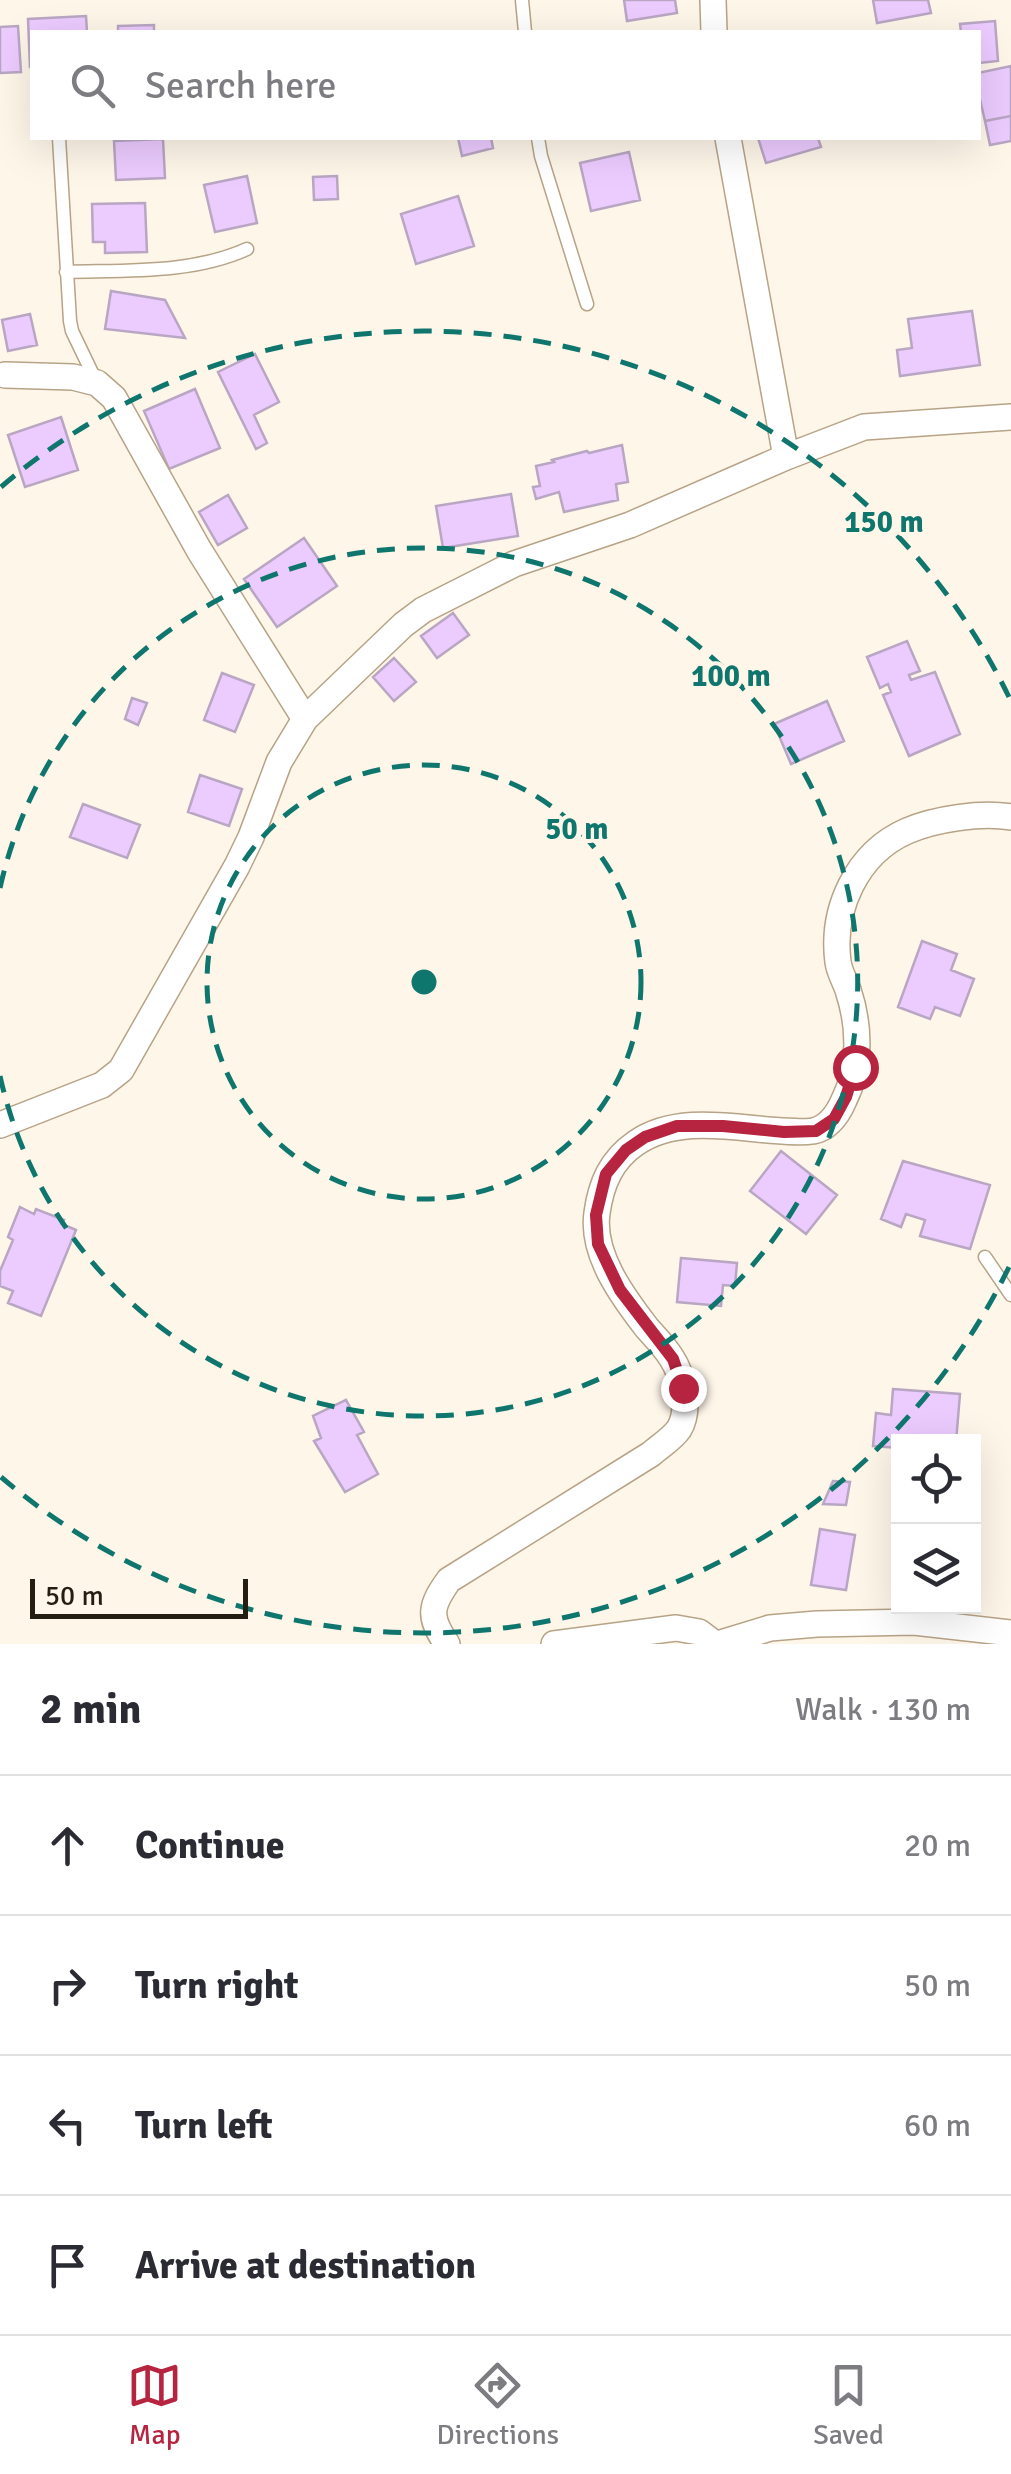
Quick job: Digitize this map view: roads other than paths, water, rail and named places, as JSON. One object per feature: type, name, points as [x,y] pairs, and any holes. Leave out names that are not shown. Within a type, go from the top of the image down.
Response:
[{"type":"street","points":[[713,0],[714,30]]},
{"type":"street","points":[[728,140],[786,457]]},
{"type":"street","points":[[5,374],[72,377],[97,383],[114,398],[199,550],[304,718]]},
{"type":"street","points":[[0,1125],[102,1084],[121,1070],[237,866],[278,762],[304,718],[402,625],[423,610],[514,564],[630,526],[864,427],[1011,417]]},
{"type":"street","points":[[448,1644],[437,1629],[433,1612],[437,1597],[450,1580],[651,1454],[679,1428],[684,1416],[683,1388],[673,1359],[620,1290],[598,1244],[596,1215],[606,1174],[636,1143],[677,1126],[816,1131],[834,1119],[855,1067],[858,1033],[838,964],[837,921],[859,872],[883,845],[916,828],[950,820],[1011,818]]},
{"type":"street","points":[[554,1644],[676,1628],[698,1632],[717,1644],[770,1628],[818,1624],[914,1622],[1011,1633]]},
{"type":"lane","points":[[522,0],[525,30]]},
{"type":"lane","points":[[59,140],[72,331],[97,383]]},
{"type":"lane","points":[[538,140],[587,304]]},
{"type":"lane","points":[[66,272],[202,264],[248,249]]},
{"type":"lane","points":[[986,1257],[1011,1296]]}]
